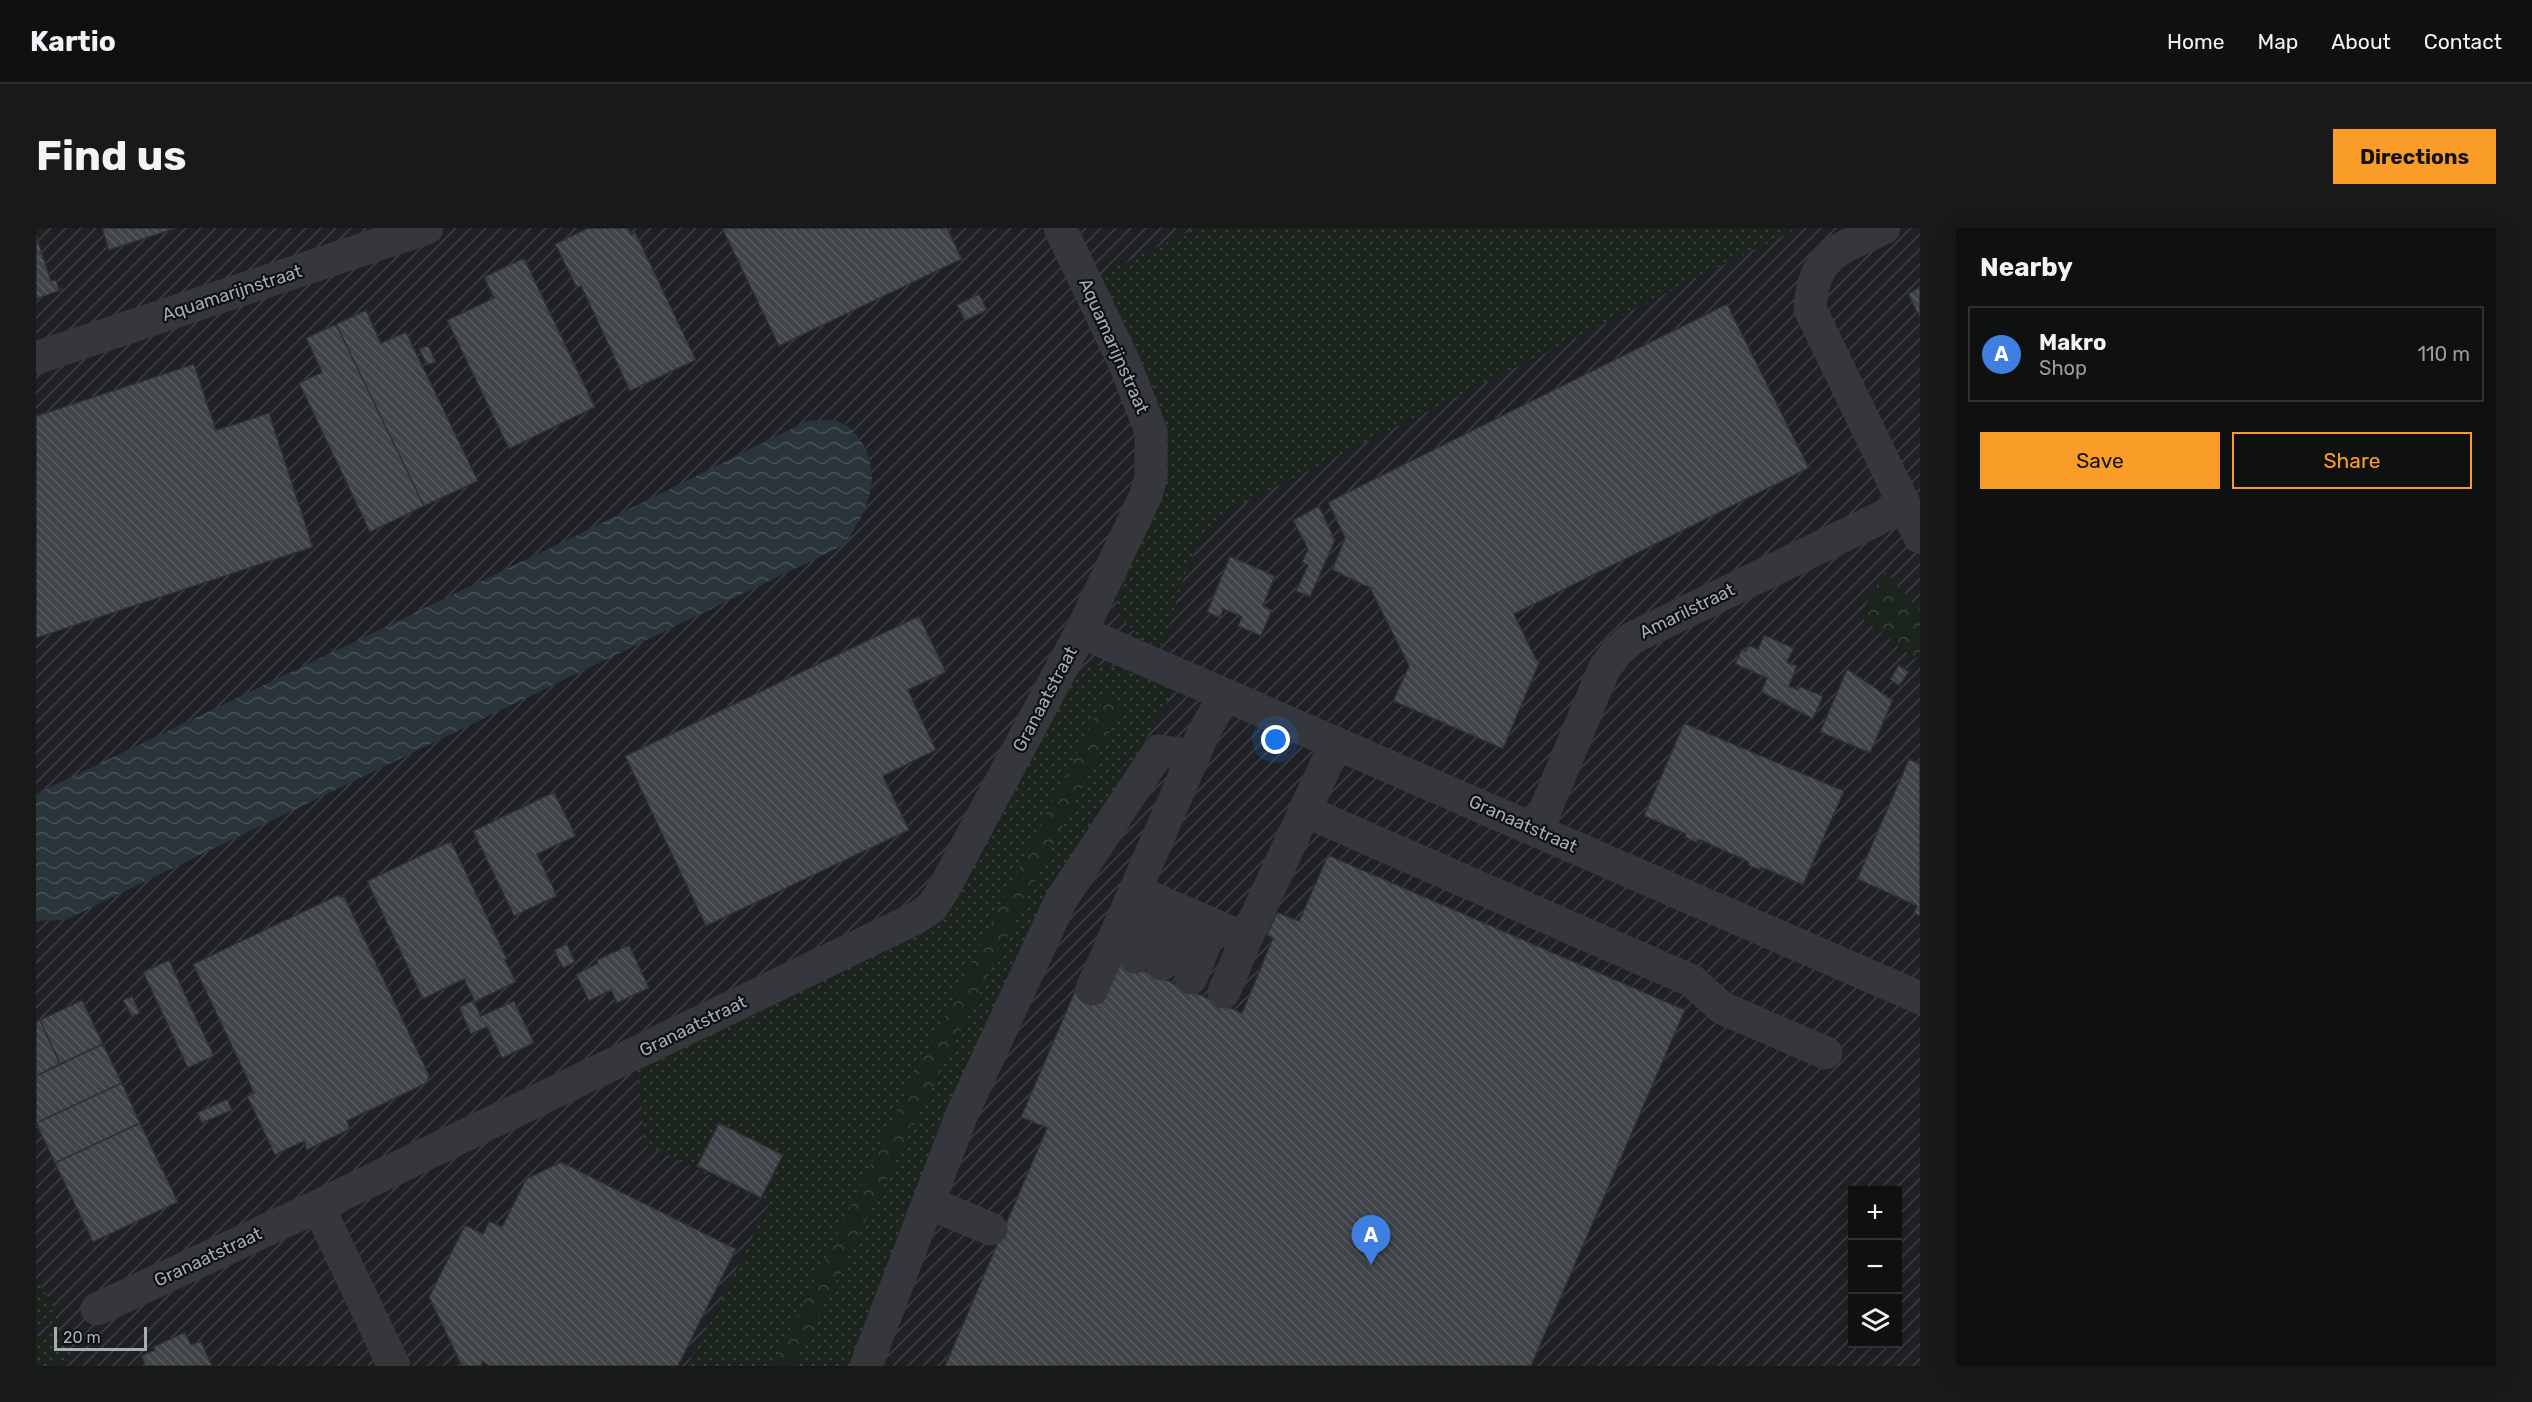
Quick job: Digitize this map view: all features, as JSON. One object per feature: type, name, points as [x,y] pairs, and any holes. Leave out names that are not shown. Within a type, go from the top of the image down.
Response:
[{"type":"street","name":"Aquamarijnstraat","points":[[36,357],[427,228]]},
{"type":"street","name":"Aquamarijnstraat","points":[[1060,228],[1124,362],[1151,431],[1150,477],[1146,495],[1081,632]]},
{"type":"street","points":[[1884,228],[1829,255],[1818,272],[1811,291],[1810,309],[1920,537]]},
{"type":"street","name":"Amarilstraat","points":[[1537,830],[1604,669],[1616,653],[1632,638],[1905,506]]},
{"type":"street","name":"Granaatstraat","points":[[97,1309],[318,1206],[916,918],[932,907],[1081,632],[1920,998]]},
{"type":"street","points":[[1173,907],[1163,966],[1194,756],[1225,695]]},
{"type":"street","points":[[1224,992],[1336,743]]},
{"type":"street","points":[[866,1366],[962,1114],[1061,900],[1159,751],[1194,756]]},
{"type":"street","points":[[1305,811],[1692,981],[1722,1008],[1826,1053]]},
{"type":"street","points":[[1173,907],[1246,939]]},
{"type":"street","points":[[1092,989],[1173,907]]},
{"type":"street","points":[[929,1203],[991,1229]]},
{"type":"street","points":[[318,1206],[394,1366]]},
{"type":"shaded area","points":[[36,228],[1920,228],[1920,1366],[45,1366],[36,1351]]},
{"type":"green space","points":[[1196,228],[1798,228],[1223,513],[1211,526],[1192,558],[1163,646],[1142,640],[1119,615],[1118,597],[1146,529],[1163,417],[1153,385],[1098,276]]},
{"type":"green space","points":[[1885,571],[1920,611],[1920,662],[1859,616]]},
{"type":"green space","points":[[1091,664],[1138,672],[1175,688],[1075,861],[859,1366],[794,1366],[1123,704],[1108,694],[888,1129],[773,1366],[687,1366],[769,1204],[645,1144],[638,1071],[947,918],[1061,691]]},
{"type":"green space","points":[[1107,693],[1123,704],[794,1366],[773,1366],[888,1129]]},
{"type":"green space","points":[[36,1277],[61,1320],[47,1326],[36,1326]]},
{"type":"green space","points":[[64,1329],[71,1355],[54,1366],[36,1366],[36,1336]]},
{"type":"water","points":[[807,421],[839,422],[847,426],[862,443],[868,457],[872,483],[869,496],[859,521],[844,545],[65,920],[36,921],[36,794],[569,539]]},
{"type":"building","points":[[102,228],[177,228],[109,250]]},
{"type":"building","points":[[588,228],[628,228],[631,234],[635,232],[696,360],[630,391],[581,286],[577,288],[555,244]]},
{"type":"building","points":[[722,228],[947,228],[962,259],[779,346]]},
{"type":"building","points":[[36,235],[51,281],[56,280],[59,289],[64,289],[36,299]]},
{"type":"building","points":[[524,258],[595,407],[509,449],[447,320],[494,298],[484,277]]},
{"type":"building","points":[[1920,287],[1920,318],[1908,294]]},
{"type":"building","points":[[979,294],[987,310],[965,321],[957,305]]},
{"type":"building","points":[[1727,304],[1809,468],[1514,614],[1536,659],[1540,661],[1503,749],[1393,701],[1409,666],[1370,588],[1332,570],[1345,538],[1328,502]]},
{"type":"building","points":[[366,310],[381,343],[406,332],[478,481],[424,506],[336,324]]},
{"type":"building","points":[[336,324],[424,506],[370,532],[299,383],[322,372],[306,338]]},
{"type":"building","points":[[428,345],[436,362],[427,365],[419,349]]},
{"type":"building","points":[[194,364],[216,430],[269,413],[313,547],[36,638],[36,416]]},
{"type":"building","points":[[1319,506],[1335,540],[1310,597],[1296,591],[1308,565],[1302,562],[1308,549],[1293,520]]},
{"type":"building","points":[[1230,556],[1275,576],[1263,606],[1272,610],[1261,636],[1238,626],[1242,617],[1223,609],[1220,618],[1207,612]]},
{"type":"building","points":[[919,616],[946,672],[908,690],[936,750],[883,776],[909,830],[706,926],[625,756]]},
{"type":"building","points":[[1764,635],[1794,648],[1787,662],[1797,666],[1789,686],[1798,690],[1799,686],[1823,696],[1813,719],[1761,692],[1767,678],[1735,664],[1742,649],[1746,651],[1748,645],[1758,649]]},
{"type":"building","points":[[1899,665],[1909,672],[1899,686],[1890,679]]},
{"type":"building","points":[[1847,669],[1893,700],[1870,753],[1820,732]]},
{"type":"building","points":[[1684,723],[1844,791],[1803,885],[1761,867],[1760,870],[1748,865],[1749,862],[1698,839],[1697,843],[1685,837],[1686,834],[1644,816]]},
{"type":"building","points":[[1909,759],[1920,764],[1920,916],[1914,913],[1917,906],[1857,879]]},
{"type":"building","points":[[554,792],[576,836],[537,854],[557,896],[514,916],[473,831]]},
{"type":"building","points":[[451,841],[516,982],[474,1002],[481,1016],[514,1001],[534,1043],[502,1058],[487,1027],[471,1034],[459,1007],[474,1000],[464,979],[423,999],[367,881]]},
{"type":"building","points":[[1328,855],[1685,1010],[1531,1366],[945,1366],[1047,1128],[1021,1117],[1075,991],[1102,1002],[1120,960],[1242,1013],[1273,938],[1267,935],[1277,912],[1299,921]]},
{"type":"building","points":[[338,895],[345,898],[429,1075],[427,1083],[347,1121],[350,1129],[307,1150],[304,1141],[275,1155],[247,1096],[254,1093],[193,964]]},
{"type":"building","points":[[567,944],[575,962],[563,968],[554,950]]},
{"type":"building","points":[[629,945],[649,988],[617,1003],[611,990],[589,1001],[576,974],[598,963],[597,960]]},
{"type":"building","points":[[169,960],[214,1056],[188,1068],[143,972]]},
{"type":"building","points":[[132,996],[140,1013],[132,1017],[123,1000]]},
{"type":"building","points":[[82,1000],[103,1044],[60,1064],[40,1020]]},
{"type":"building","points":[[40,1020],[60,1064],[36,1076],[36,1022]]},
{"type":"building","points":[[103,1044],[122,1083],[36,1123],[36,1076]]},
{"type":"building","points":[[122,1083],[140,1123],[55,1163],[36,1123]]},
{"type":"building","points":[[227,1099],[232,1110],[202,1123],[197,1113]]},
{"type":"building","points":[[140,1123],[178,1202],[93,1242],[55,1163]]},
{"type":"building","points":[[719,1123],[783,1155],[761,1198],[697,1166]]},
{"type":"building","points":[[561,1162],[736,1249],[678,1366],[489,1366],[483,1361],[481,1366],[462,1366],[429,1297],[465,1225],[483,1234],[489,1221],[502,1227],[526,1179]]},
{"type":"building","points":[[185,1332],[191,1345],[201,1341],[212,1366],[146,1366],[141,1356],[155,1350],[153,1347]]},
{"type":"place","name":"Makro","points":[[1371,1265]]}]
